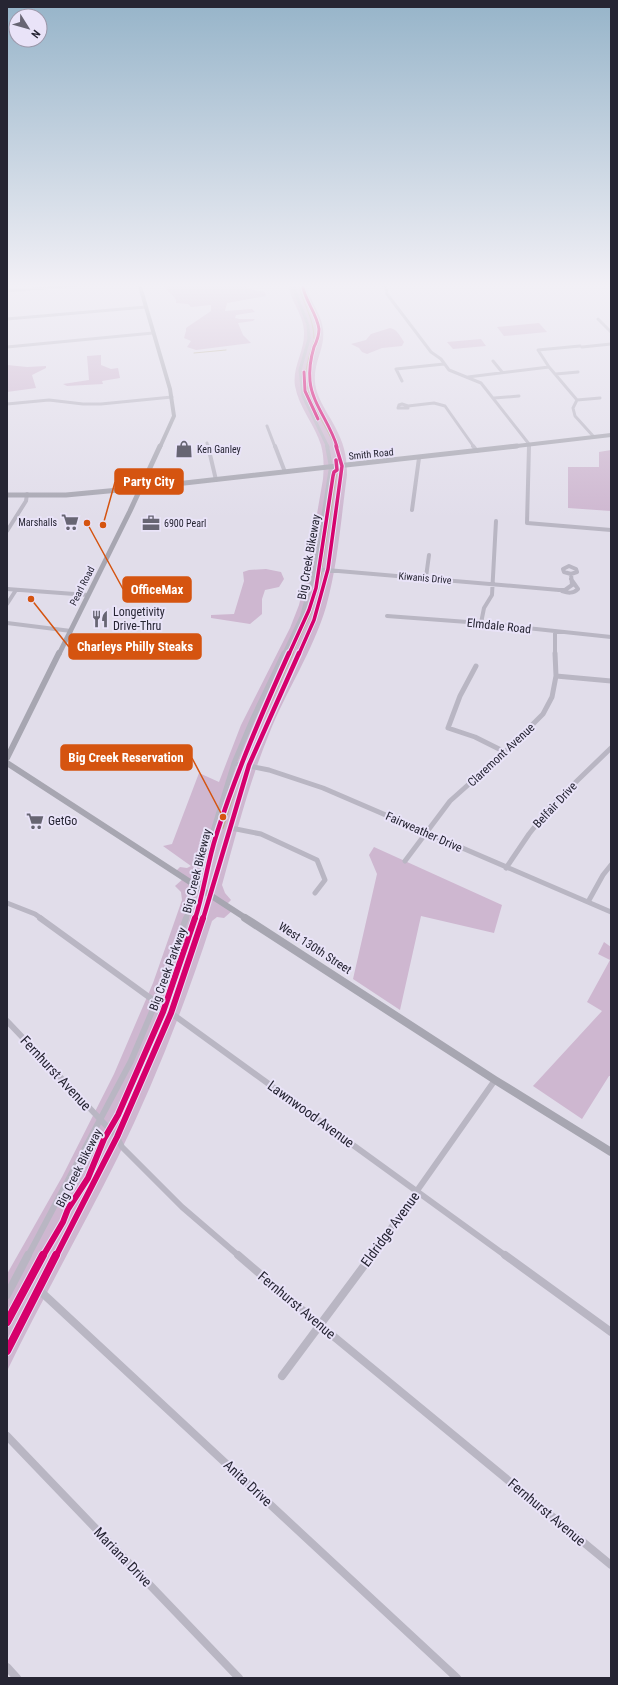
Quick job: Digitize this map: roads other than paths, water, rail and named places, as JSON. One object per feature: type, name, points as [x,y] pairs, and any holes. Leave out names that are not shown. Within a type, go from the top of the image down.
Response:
[{"type":"main road","name":"Pearl Road","points":[[7,758],[71,631],[172,422],[174,416],[172,397],[162,362]]},
{"type":"main road","name":"Smith Road","points":[[7,495],[62,494],[140,488],[419,458],[611,435]]},
{"type":"main road","name":"West 130th Street","points":[[7,763],[212,894],[495,1080],[611,1152]]},
{"type":"street","name":"Big Creek Parkway","points":[[7,1295],[131,1061],[156,1002],[179,940],[234,763],[253,718],[302,616],[315,569],[331,467],[326,442],[303,396],[300,370],[302,362]]},
{"type":"street","name":"Big Creek Parkway","points":[[7,1351],[117,1138],[171,1013],[212,894],[249,765],[314,620],[328,569],[342,466],[334,437],[314,396],[310,382],[311,362]]},
{"type":"street","points":[[494,362],[502,372]]},
{"type":"street","points":[[546,362],[577,400]]},
{"type":"street","points":[[402,381],[396,369],[444,364],[449,370],[481,383],[529,444],[527,523],[611,530]]},
{"type":"street","points":[[467,377],[549,367]]},
{"type":"street","points":[[556,374],[578,372]]},
{"type":"street","points":[[494,398],[519,396]]},
{"type":"street","points":[[7,404],[49,400],[83,404],[101,404],[172,397]]},
{"type":"street","points":[[577,400],[600,398]]},
{"type":"street","points":[[577,400],[573,408],[575,416],[594,437]]},
{"type":"street","points":[[408,406],[434,403],[445,406],[475,451]]},
{"type":"street","points":[[267,426],[285,472]]},
{"type":"street","points":[[207,443],[216,480]]},
{"type":"street","points":[[412,510],[419,458]]},
{"type":"street","points":[[7,531],[26,501],[27,494]]},
{"type":"street","points":[[481,623],[484,608],[492,595],[496,521]]},
{"type":"street","points":[[426,577],[429,556]]},
{"type":"street","name":"Kiwanis Drive","points":[[315,569],[426,577],[560,590],[568,588],[572,585],[571,576],[578,589],[575,592],[567,593],[560,590]]},
{"type":"street","points":[[7,589],[88,595]]},
{"type":"street","points":[[7,604],[16,590]]},
{"type":"street","name":"Elmdale Road","points":[[387,616],[481,623],[611,637]]},
{"type":"street","points":[[7,623],[71,631]]},
{"type":"street","name":"Claremont Avenue","points":[[405,861],[425,832],[450,802],[505,752],[543,714],[552,697],[556,676],[555,632]]},
{"type":"street","points":[[476,666],[467,682],[448,728],[475,737],[505,752]]},
{"type":"street","points":[[556,676],[611,681]]},
{"type":"street","name":"Belfair Drive","points":[[506,868],[529,834],[551,806],[611,748]]},
{"type":"street","name":"Fairweather Drive","points":[[234,763],[249,765],[295,778],[322,788],[611,912]]},
{"type":"street","points":[[231,828],[261,834],[317,860],[325,880],[315,893]]},
{"type":"street","points":[[588,902],[611,864]]},
{"type":"street","name":"Lawnwood Avenue","points":[[7,903],[35,914],[611,1332]]},
{"type":"street","name":"Fernhurst Avenue","points":[[7,1021],[117,1138],[122,1147],[182,1207],[321,1326],[611,1565]]},
{"type":"street","name":"Eldridge Avenue","points":[[282,1376],[321,1326],[418,1191],[495,1080]]},
{"type":"street","name":"Anita Drive","points":[[38,1289],[458,1678]]},
{"type":"street","name":"Mariana Drive","points":[[7,1436],[240,1678]]},
{"type":"street","points":[[7,1667],[16,1678]]},
{"type":"waterway","points":[[308,362],[306,381],[308,390],[314,407],[332,440]]},
{"type":"waterway","points":[[322,567],[337,472]]},
{"type":"waterway","points":[[292,654],[311,613],[322,571]]},
{"type":"waterway","points":[[244,761],[293,653]]},
{"type":"waterway","points":[[223,828],[242,768]]},
{"type":"place","name":"Ken Ganley","points":[[184,449]]},
{"type":"place","name":"Marshalls","points":[[70,522]]},
{"type":"place","name":"OfficeMax","points":[[87,523]]},
{"type":"place","name":"6900 Pearl","points":[[151,523]]},
{"type":"place","name":"Party City","points":[[103,525]]},
{"type":"place","name":"Charleys Philly Steaks","points":[[31,599]]},
{"type":"place","name":"Longetivity Drive-Thru","points":[[100,619]]},
{"type":"place","name":"Big Creek Reservation","points":[[223,817]]},
{"type":"place","name":"GetGo","points":[[35,821]]}]
